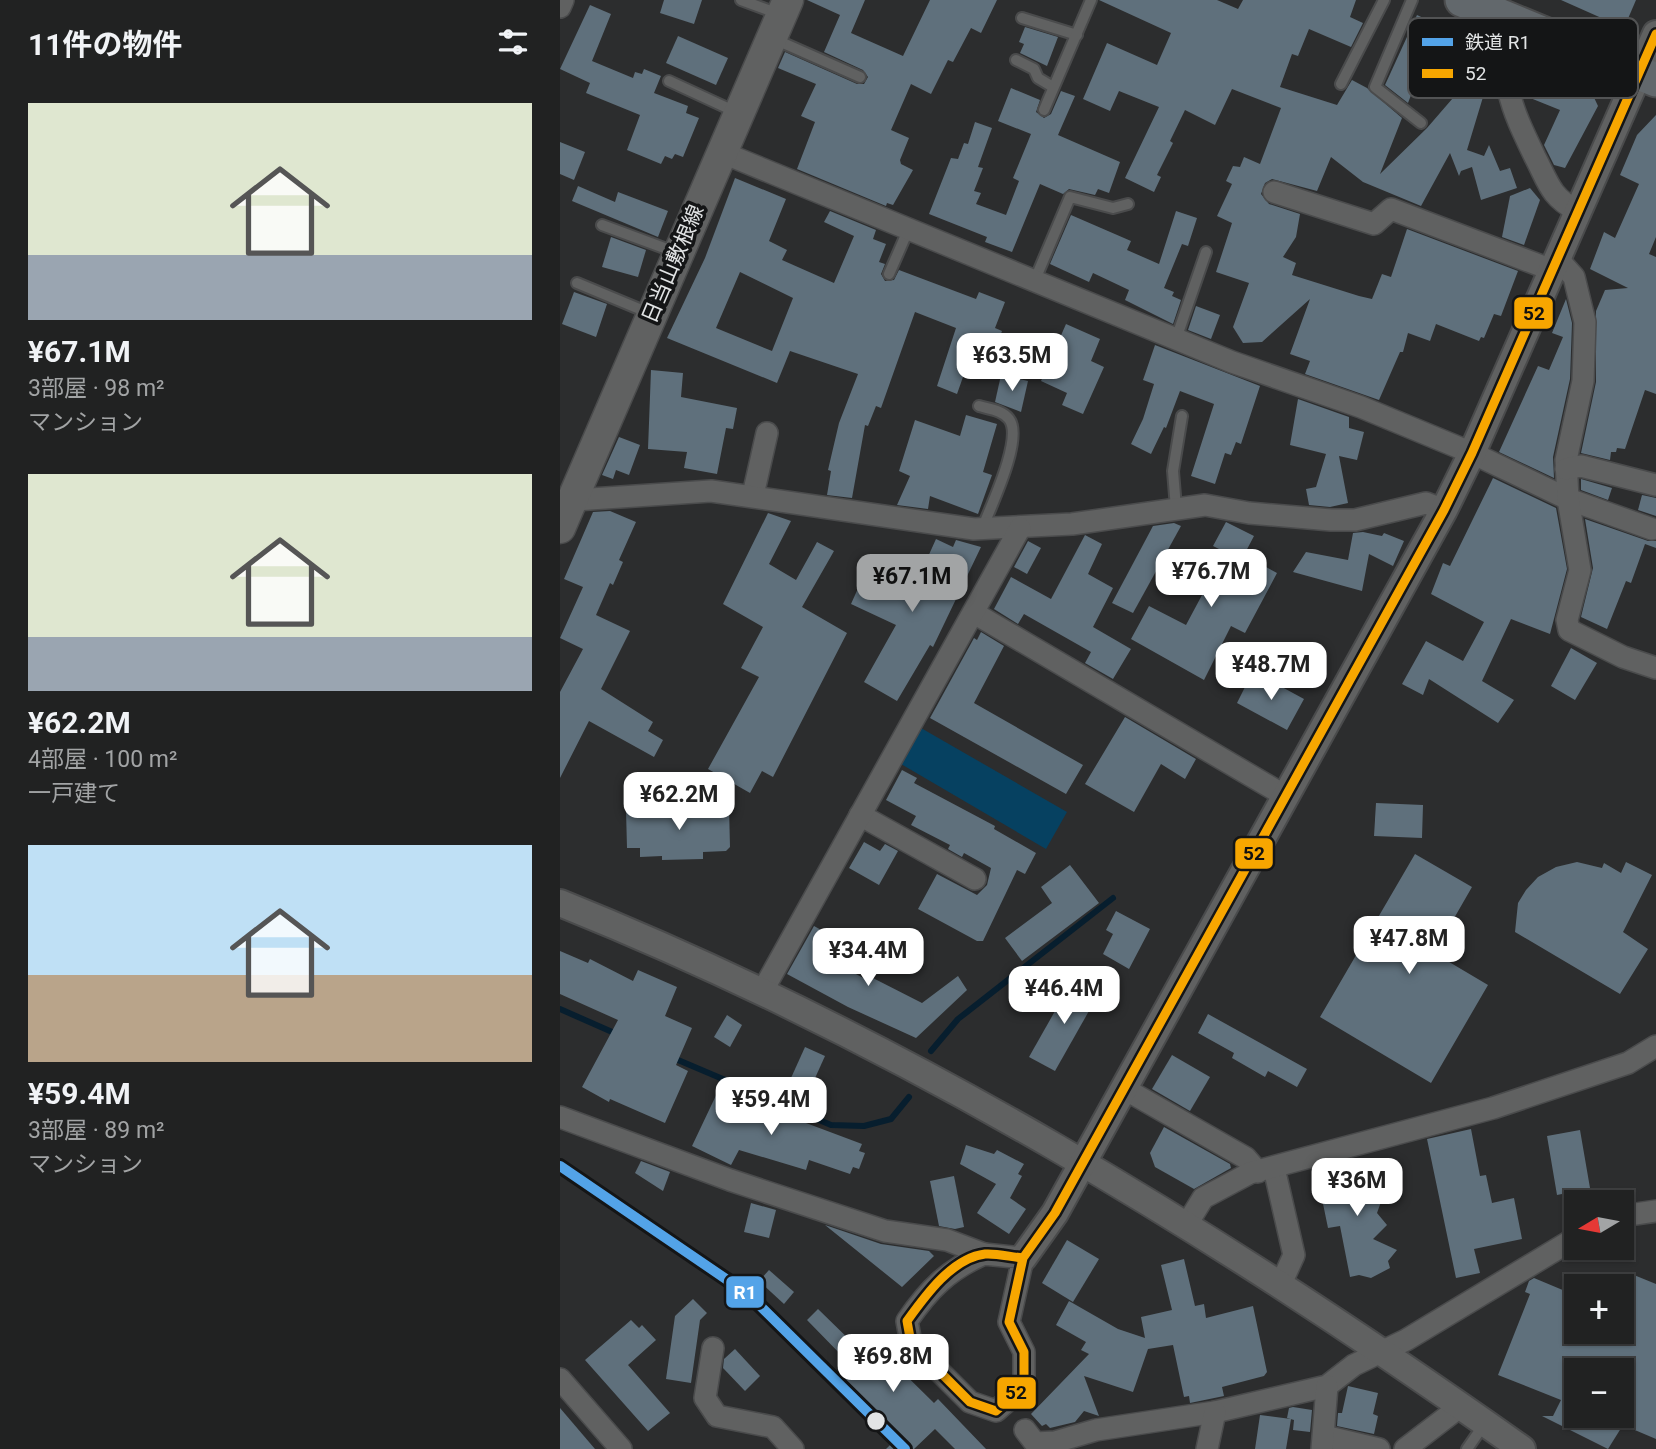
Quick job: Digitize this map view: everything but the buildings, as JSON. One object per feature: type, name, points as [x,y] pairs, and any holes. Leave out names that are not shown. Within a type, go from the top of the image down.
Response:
[{"type":"main road","points":[[1462,0],[1502,11]]},
{"type":"main road","name":"日当山敷根線","points":[[564,510],[780,18]]},
{"type":"street","points":[[560,7],[563,0]]},
{"type":"street","points":[[1638,93],[1647,76],[1656,34]]},
{"type":"street","points":[[1510,98],[1511,107],[1557,200],[1577,211]]},
{"type":"street","points":[[984,1254],[957,1266],[925,1296],[907,1321],[911,1343],[970,1402],[996,1411],[1024,1386],[1024,1352],[1009,1322],[1023,1258],[1055,1213],[1444,510],[1472,453],[1577,211],[1636,98]]},
{"type":"street","points":[[721,152],[1233,362],[1361,407],[1472,453],[1568,499],[1653,529]]},
{"type":"street","points":[[1274,192],[1374,224],[1391,209],[1554,264],[1574,277],[1585,322],[1583,380],[1566,469],[1568,499],[1580,570],[1567,620],[1569,630],[1623,657],[1656,668]]},
{"type":"street","points":[[753,495],[766,433]]},
{"type":"street","points":[[1566,469],[1581,466],[1656,485]]},
{"type":"street","points":[[564,510],[698,491],[753,495],[947,528],[982,529],[1072,524],[1205,505],[1331,520],[1355,520],[1426,503],[1444,510]]},
{"type":"street","points":[[762,992],[1020,528]]},
{"type":"street","points":[[974,613],[1287,796]]},
{"type":"street","points":[[860,815],[975,879]]},
{"type":"street","points":[[560,903],[654,941],[762,992],[958,1091],[1187,1224],[1380,1351],[1522,1449]]},
{"type":"street","points":[[1187,1224],[1203,1198],[1266,1170],[1371,1138],[1493,1108],[1628,1063],[1656,1046]]},
{"type":"street","points":[[1123,1088],[1266,1170],[1294,1255],[1280,1286]]},
{"type":"street","points":[[560,1117],[730,1180],[885,1231],[947,1240],[984,1254],[1023,1258]]},
{"type":"street","points":[[1634,1214],[1656,1211]]},
{"type":"street","points":[[1025,1430],[1035,1443],[1055,1442],[1097,1430],[1215,1412],[1327,1386],[1353,1365],[1406,1340],[1564,1245]]},
{"type":"street","points":[[713,1348],[705,1398],[717,1416],[773,1427],[793,1449]]},
{"type":"street","points":[[560,1379],[621,1449]]},
{"type":"street","points":[[1327,1386],[1323,1442],[1379,1449]]},
{"type":"street","points":[[1405,1449],[1461,1406]]},
{"type":"street","points":[[1207,1449],[1215,1412]]},
{"type":"lane","points":[[741,0],[780,18],[860,77]]},
{"type":"lane","points":[[1044,110],[1091,0]]},
{"type":"lane","points":[[1341,84],[1384,0]]},
{"type":"lane","points":[[1412,0],[1375,87],[1421,122]]},
{"type":"lane","points":[[1022,18],[1077,35]]},
{"type":"lane","points":[[1016,60],[1034,69],[1038,78],[1054,87]]},
{"type":"lane","points":[[669,81],[738,113]]},
{"type":"lane","points":[[1034,282],[1070,197],[1113,208],[1128,204]]},
{"type":"lane","points":[[603,225],[678,253]]},
{"type":"lane","points":[[889,274],[909,228]]},
{"type":"lane","points":[[1176,339],[1206,252]]},
{"type":"lane","points":[[577,283],[652,314]]},
{"type":"lane","points":[[979,406],[999,411],[1009,419],[1014,430],[1007,463],[982,529]]},
{"type":"lane","points":[[1176,508],[1172,471],[1182,416]]},
{"type":"lane","points":[[1467,1449],[1485,1423]]},
{"type":"shaded area","points":[[921,728],[1067,812],[1046,849],[901,764]]},
{"type":"waterway","points":[[931,1051],[958,1019],[1113,898]]},
{"type":"waterway","points":[[560,1009],[619,1035]]},
{"type":"waterway","points":[[671,1057],[831,1125],[864,1126],[891,1119],[909,1097]]},
{"type":"rail line","name":"R1","points":[[560,1166],[748,1294],[905,1449]]},
{"type":"transit line","name":"52","points":[[1638,75],[1656,34]]},
{"type":"transit line","name":"52","points":[[1023,1258],[1055,1213],[1444,510],[1472,453],[1628,98]]},
{"type":"transit line","name":"52","points":[[985,1254],[1023,1258],[1009,1322],[1024,1352],[1024,1386],[996,1411],[970,1402],[911,1343],[907,1321],[940,1280],[961,1263],[985,1254]]}]
